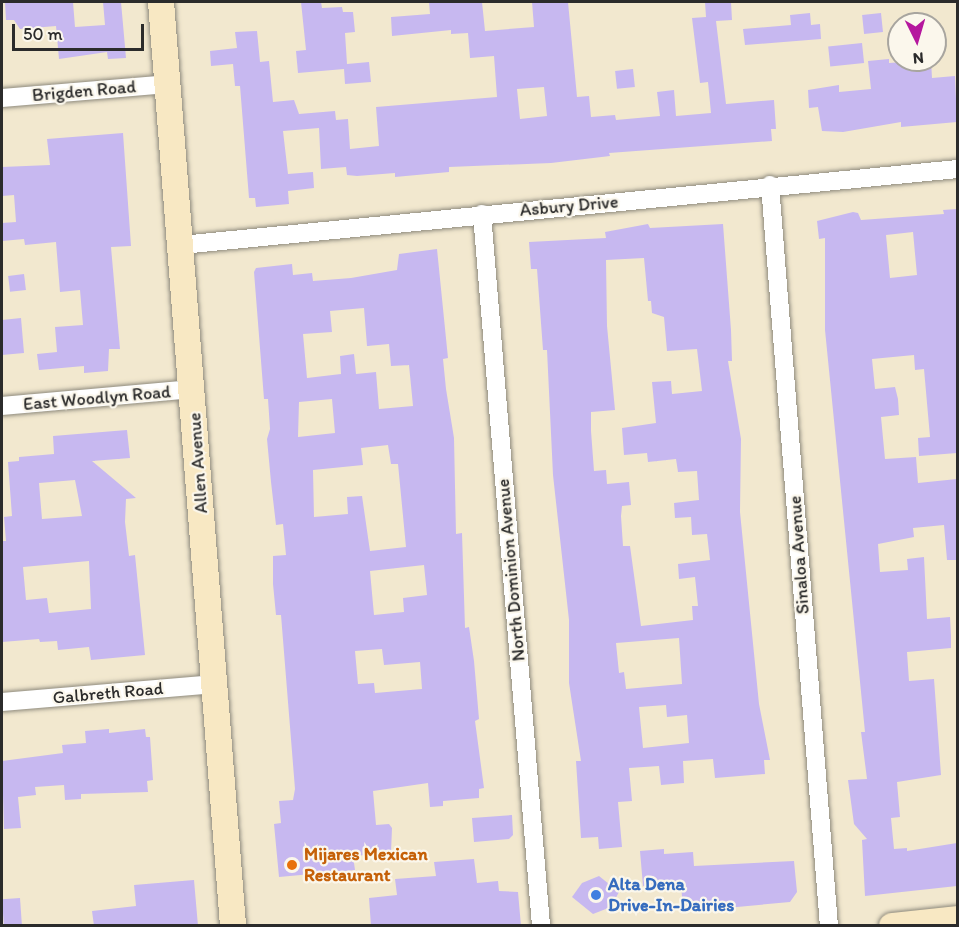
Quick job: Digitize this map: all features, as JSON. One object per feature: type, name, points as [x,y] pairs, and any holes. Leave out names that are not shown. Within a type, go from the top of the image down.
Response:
[{"type":"street","name":"Allen Avenue","points":[[161,2],[233,926]]},
{"type":"street","name":"Brigden Road","points":[[2,98],[167,84]]},
{"type":"street","name":"Asbury Drive","points":[[181,245],[770,185],[957,169]]},
{"type":"street","name":"Sinaloa Avenue","points":[[770,185],[829,926]]},
{"type":"street","name":"North Dominion Avenue","points":[[482,214],[541,926]]},
{"type":"street","name":"East Woodlyn Road","points":[[2,406],[192,389]]},
{"type":"street","name":"Galbreth Road","points":[[2,702],[215,684]]},
{"type":"street","points":[[892,926],[957,919]]},
{"type":"building","points":[[5,2],[73,2],[75,27],[105,25],[103,2],[121,2],[126,58],[108,59],[107,52],[59,59],[56,26],[20,29],[14,20],[6,20]]},
{"type":"building","points":[[301,2],[321,2],[322,8],[342,7],[343,12],[353,12],[355,32],[345,33],[347,64],[369,62],[371,82],[345,84],[344,69],[298,73],[296,51],[306,50]]},
{"type":"building","points":[[429,2],[482,2],[485,31],[534,27],[532,2],[568,2],[577,97],[589,96],[591,117],[615,115],[616,120],[660,116],[657,92],[674,90],[676,116],[711,113],[708,82],[700,83],[692,18],[706,17],[705,2],[731,2],[732,20],[716,21],[726,104],[774,100],[776,129],[771,129],[772,141],[609,153],[610,156],[551,163],[449,167],[449,172],[395,177],[395,173],[347,175],[346,167],[321,169],[319,128],[283,131],[288,174],[313,172],[314,188],[288,191],[289,204],[256,207],[255,198],[249,198],[240,86],[235,86],[233,64],[211,66],[210,51],[237,48],[235,32],[257,31],[260,62],[269,61],[273,102],[294,100],[299,114],[335,111],[336,120],[348,119],[350,149],[379,146],[376,107],[497,97],[494,56],[470,58],[468,33],[451,34],[451,30],[392,36],[391,17],[430,14]],"holes":[[[544,87],[547,116],[520,119],[517,89]]]},
{"type":"building","points":[[810,13],[811,25],[820,24],[821,39],[745,45],[743,29],[791,25],[790,15]]},
{"type":"building","points":[[881,13],[883,32],[864,34],[862,15]]},
{"type":"building","points":[[862,43],[864,63],[830,66],[828,47]]},
{"type":"building","points":[[887,59],[887,72],[932,72],[932,78],[955,76],[957,122],[901,127],[901,122],[843,132],[822,131],[818,107],[809,108],[808,90],[839,85],[839,92],[871,89],[868,61]]},
{"type":"building","points":[[633,69],[635,87],[617,89],[615,71]]},
{"type":"building","points":[[123,133],[131,246],[111,247],[120,349],[109,349],[108,371],[84,373],[84,366],[39,370],[37,354],[57,352],[55,327],[83,325],[80,290],[60,292],[56,242],[25,245],[24,239],[2,241],[2,223],[16,222],[14,195],[2,196],[2,167],[50,165],[47,139]]},
{"type":"building","points":[[957,209],[957,453],[919,456],[918,438],[930,437],[924,369],[915,370],[914,355],[872,359],[875,389],[895,387],[898,399],[899,415],[881,417],[885,459],[916,457],[918,483],[957,479],[957,560],[947,560],[944,525],[913,528],[914,537],[878,544],[880,572],[908,570],[907,559],[924,557],[927,619],[950,617],[951,648],[907,652],[909,681],[934,679],[941,775],[897,782],[900,817],[891,818],[894,849],[907,848],[907,851],[957,843],[957,886],[865,896],[862,840],[867,839],[854,824],[848,780],[867,779],[861,732],[865,732],[825,330],[825,238],[819,239],[817,221],[853,212],[858,213],[861,220],[944,214],[943,210]],"holes":[[[913,232],[917,275],[890,278],[886,235]]]},
{"type":"building","points":[[648,224],[650,228],[723,224],[731,330],[732,361],[728,361],[741,439],[740,512],[759,704],[770,760],[764,760],[765,774],[715,778],[713,759],[683,761],[684,783],[661,785],[659,766],[629,768],[632,801],[618,802],[622,847],[599,849],[598,837],[581,838],[576,761],[581,761],[569,683],[569,620],[553,475],[547,350],[543,350],[537,269],[531,269],[529,242],[606,238],[605,232]],"holes":[[[644,258],[648,301],[651,301],[652,313],[664,317],[667,351],[697,349],[702,391],[672,394],[671,381],[652,382],[656,423],[622,428],[624,455],[647,453],[648,462],[676,459],[678,472],[697,471],[699,500],[674,503],[675,518],[691,517],[692,535],[707,534],[710,560],[678,564],[679,579],[695,577],[698,606],[692,606],[693,620],[641,626],[630,546],[623,546],[621,516],[622,506],[631,505],[629,482],[607,484],[606,470],[594,471],[591,412],[615,410],[607,326],[606,260]],[[679,638],[682,684],[626,689],[624,672],[619,673],[616,643]],[[666,705],[667,717],[687,715],[689,743],[643,748],[639,707]]]},
{"type":"building","points":[[437,249],[448,358],[443,359],[454,438],[456,534],[462,533],[465,628],[469,627],[474,661],[479,719],[475,721],[484,788],[479,789],[479,798],[443,801],[443,806],[430,807],[428,783],[373,791],[376,825],[389,824],[392,828],[391,853],[353,856],[355,870],[279,877],[274,824],[281,823],[279,801],[293,800],[295,789],[281,615],[276,615],[273,584],[273,556],[286,555],[283,524],[276,525],[271,482],[267,439],[270,429],[268,399],[264,399],[254,272],[256,268],[292,264],[293,275],[312,273],[313,281],[351,278],[397,270],[399,254]],"holes":[[[364,308],[367,346],[389,344],[391,366],[409,365],[413,406],[379,409],[376,372],[356,374],[354,354],[340,356],[341,374],[307,378],[303,334],[332,332],[330,311]],[[332,399],[335,433],[298,437],[299,402]],[[388,445],[391,464],[398,464],[406,547],[370,551],[362,496],[347,497],[348,514],[314,517],[313,470],[363,465],[361,448]],[[424,565],[427,595],[403,598],[404,612],[374,615],[370,571]],[[382,649],[384,665],[420,662],[422,689],[375,693],[374,683],[358,684],[355,651]]]},
{"type":"building","points":[[24,274],[26,290],[10,292],[8,276]]},
{"type":"building","points":[[21,318],[24,353],[2,355],[2,320]]},
{"type":"building","points":[[127,430],[130,458],[92,461],[136,498],[126,499],[125,522],[129,556],[135,555],[145,655],[91,660],[89,647],[58,650],[57,641],[40,642],[39,639],[2,642],[2,541],[6,541],[4,517],[12,516],[8,462],[19,461],[19,457],[54,454],[53,436]],"holes":[[[75,480],[82,516],[42,519],[39,483]],[[89,561],[91,609],[49,613],[47,598],[26,600],[23,567]]]},
{"type":"building","points":[[109,729],[109,733],[145,729],[146,737],[150,737],[153,780],[147,781],[148,792],[81,794],[81,799],[65,800],[64,785],[35,787],[36,795],[18,797],[21,828],[4,829],[2,761],[63,753],[62,745],[86,743],[85,731]]},
{"type":"building","points":[[512,815],[513,835],[509,839],[474,842],[472,818]]},
{"type":"building","points":[[664,849],[664,854],[693,852],[694,866],[794,861],[797,892],[790,902],[683,912],[681,882],[643,886],[640,851]]},
{"type":"building","points":[[474,859],[477,883],[498,881],[499,891],[518,892],[521,926],[371,926],[369,898],[397,895],[395,879],[436,876],[434,862]]},
{"type":"building","points":[[599,876],[619,892],[611,907],[593,914],[572,897],[582,883]]},
{"type":"building","points":[[194,880],[198,926],[94,926],[92,911],[136,906],[134,885]]},
{"type":"building","points":[[20,898],[22,926],[4,926],[2,899]]},
{"type":"place","name":"Mijares Mexican Restaurant","points":[[292,865]]},
{"type":"place","name":"Alta Dena Drive-In-Dairies","points":[[596,895]]}]
